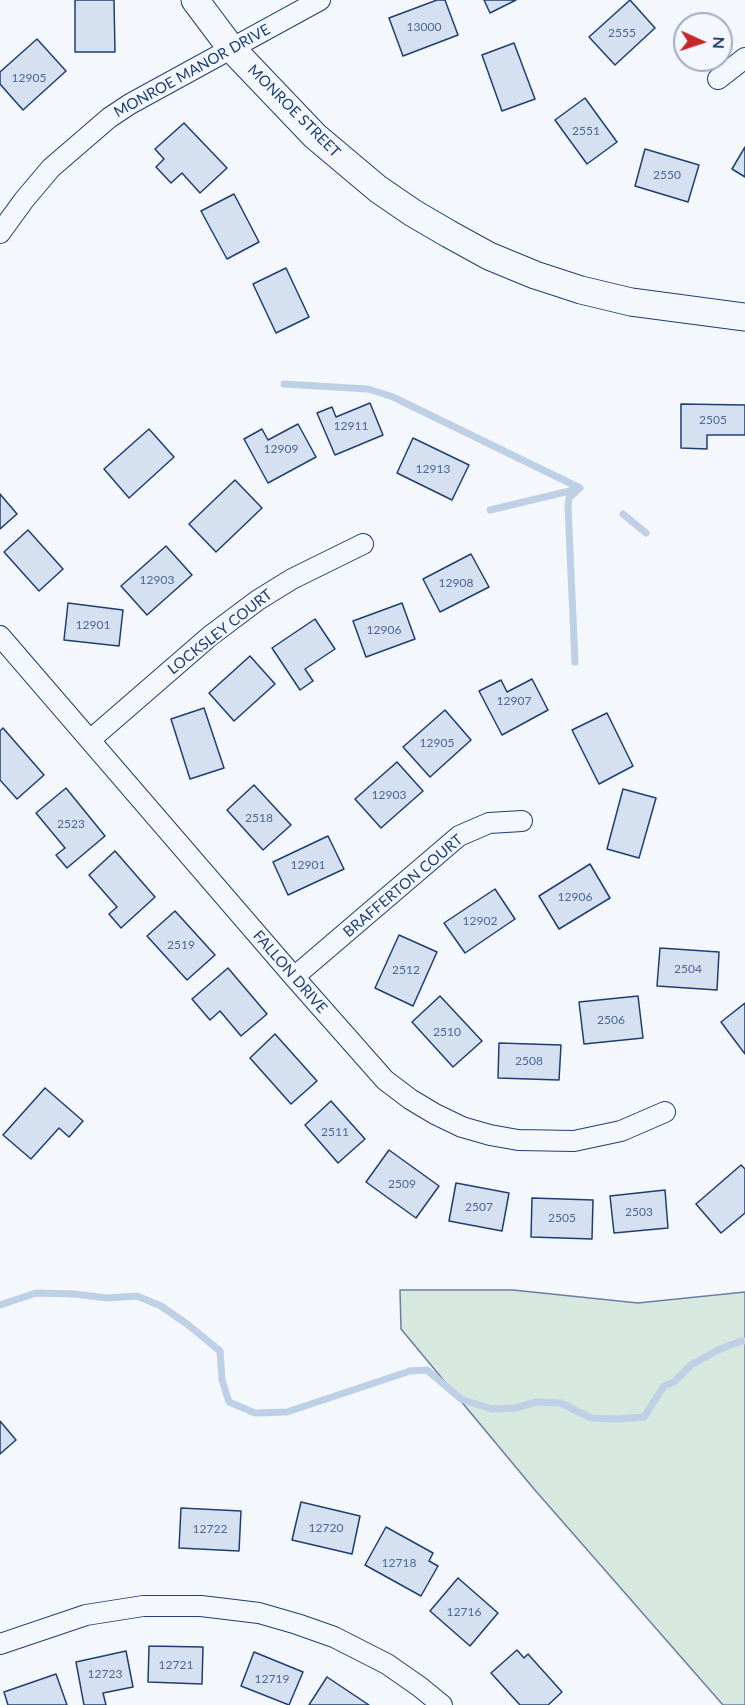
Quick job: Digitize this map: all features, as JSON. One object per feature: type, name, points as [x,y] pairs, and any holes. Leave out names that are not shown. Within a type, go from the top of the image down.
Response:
[{"type":"main road","name":"MONROE STREET","points":[[195,0],[231,48],[315,136],[412,213],[489,256],[535,275],[631,302],[745,317]]},
{"type":"street","name":"MONROE MANOR DRIVE","points":[[0,233],[51,168],[109,118],[130,104],[320,0]]},
{"type":"street","points":[[718,79],[745,58]]},
{"type":"street","name":"LOCKSLEY COURT","points":[[90,740],[210,636],[258,600],[292,579],[363,544]]},
{"type":"street","name":"FALLON DRIVE","points":[[0,636],[385,1080],[410,1099],[462,1127],[490,1136],[518,1140],[574,1141],[621,1131],[665,1112]]},
{"type":"street","name":"BRAFFERTON COURT","points":[[294,977],[459,836],[489,822],[522,821]]},
{"type":"street","points":[[0,1644],[86,1615],[143,1606],[201,1606],[247,1612],[297,1624],[334,1637],[387,1664],[442,1705]]},
{"type":"shaded area","points":[[400,1290],[513,1290],[638,1303],[745,1292],[745,1705],[723,1705],[534,1489],[401,1329]]},
{"type":"building","points":[[75,0],[114,0],[115,52],[75,52]]},
{"type":"building","points":[[437,0],[445,0],[458,35],[403,56],[389,18]]},
{"type":"building","points":[[484,0],[516,0],[490,13]]},
{"type":"building","points":[[630,0],[655,28],[615,65],[589,37]]},
{"type":"building","points":[[37,39],[66,71],[23,110],[0,84],[0,72]]},
{"type":"building","points":[[514,43],[535,99],[502,111],[482,55]]},
{"type":"building","points":[[585,98],[617,142],[587,164],[555,120]]},
{"type":"building","points":[[184,123],[227,168],[200,193],[182,173],[171,183],[156,167],[164,159],[155,149]]},
{"type":"building","points":[[745,147],[745,177],[732,169]]},
{"type":"building","points":[[645,149],[699,165],[688,202],[635,186]]},
{"type":"building","points":[[234,194],[259,242],[227,259],[201,211]]},
{"type":"building","points":[[286,268],[309,317],[276,333],[253,284]]},
{"type":"building","points":[[370,403],[383,435],[335,455],[317,413],[332,407],[336,417]]},
{"type":"building","points":[[681,404],[745,405],[745,435],[707,435],[707,449],[681,448]]},
{"type":"building","points":[[298,424],[316,457],[268,483],[244,439],[262,429],[268,440]]},
{"type":"building","points":[[149,429],[174,457],[129,498],[104,469]]},
{"type":"building","points":[[413,438],[469,465],[452,500],[397,473]]},
{"type":"building","points":[[235,480],[262,508],[216,552],[189,524]]},
{"type":"building","points":[[0,494],[17,514],[0,529]]},
{"type":"building","points":[[28,530],[63,569],[39,591],[4,552]]},
{"type":"building","points":[[166,546],[192,575],[147,615],[121,586]]},
{"type":"building","points":[[471,554],[489,587],[440,612],[423,579]]},
{"type":"building","points":[[68,603],[123,610],[119,646],[64,640]]},
{"type":"building","points":[[402,603],[415,639],[366,657],[353,621]]},
{"type":"building","points":[[315,619],[335,649],[305,669],[313,681],[300,690],[272,648]]},
{"type":"building","points":[[250,656],[275,684],[234,721],[209,693]]},
{"type":"building","points":[[532,679],[548,710],[502,735],[479,691],[501,680],[507,692]]},
{"type":"building","points":[[204,708],[224,768],[190,779],[171,719]]},
{"type":"building","points":[[445,710],[471,740],[430,777],[403,747]]},
{"type":"building","points":[[607,713],[633,766],[599,784],[572,730]]},
{"type":"building","points":[[3,728],[44,775],[17,799],[0,780],[0,731]]},
{"type":"building","points":[[397,762],[423,791],[381,828],[355,799]]},
{"type":"building","points":[[254,785],[291,825],[263,850],[227,810]]},
{"type":"building","points":[[66,788],[105,836],[67,868],[56,855],[65,848],[36,813]]},
{"type":"building","points":[[623,789],[656,798],[639,858],[607,849]]},
{"type":"building","points":[[328,836],[344,869],[288,895],[273,862]]},
{"type":"building","points":[[115,851],[155,897],[121,928],[109,914],[117,907],[89,875]]},
{"type":"building","points":[[590,864],[610,898],[559,929],[539,896]]},
{"type":"building","points":[[495,889],[515,919],[465,953],[444,923]]},
{"type":"building","points":[[175,911],[215,955],[187,980],[147,936]]},
{"type":"building","points":[[399,935],[437,952],[413,1006],[375,988]]},
{"type":"building","points":[[660,948],[719,952],[717,990],[657,986]]},
{"type":"building","points":[[228,968],[267,1014],[241,1036],[220,1011],[210,1020],[192,999]]},
{"type":"building","points":[[440,996],[482,1041],[453,1067],[412,1022]]},
{"type":"building","points":[[638,996],[643,1038],[584,1044],[579,1002]]},
{"type":"building","points":[[745,1003],[745,1054],[721,1022]]},
{"type":"building","points":[[275,1034],[317,1081],[291,1104],[250,1058]]},
{"type":"building","points":[[499,1043],[561,1045],[559,1080],[498,1078]]},
{"type":"building","points":[[45,1088],[83,1121],[69,1137],[59,1128],[31,1159],[3,1135]]},
{"type":"building","points":[[331,1101],[365,1139],[338,1163],[305,1125]]},
{"type":"building","points":[[389,1150],[439,1186],[416,1218],[366,1182]]},
{"type":"building","points":[[741,1165],[745,1169],[745,1213],[721,1233],[696,1204]]},
{"type":"building","points":[[456,1183],[509,1193],[502,1231],[449,1221]]},
{"type":"building","points":[[665,1190],[668,1228],[614,1233],[610,1196]]},
{"type":"building","points":[[532,1198],[593,1200],[592,1239],[531,1237]]},
{"type":"building","points":[[0,1421],[16,1440],[0,1454]]},
{"type":"building","points":[[301,1502],[360,1516],[352,1554],[292,1540]]},
{"type":"building","points":[[181,1508],[241,1511],[239,1551],[179,1548]]},
{"type":"building","points":[[386,1527],[433,1553],[429,1561],[438,1566],[421,1596],[365,1565]]},
{"type":"building","points":[[458,1578],[498,1613],[470,1646],[430,1611]]},
{"type":"building","points":[[149,1646],[203,1647],[202,1684],[148,1682]]},
{"type":"building","points":[[517,1650],[524,1658],[528,1654],[562,1692],[548,1705],[520,1705],[491,1673]]},
{"type":"building","points":[[126,1651],[133,1687],[103,1693],[106,1705],[84,1705],[76,1662]]},
{"type":"building","points":[[254,1652],[303,1672],[289,1705],[241,1686]]},
{"type":"building","points":[[56,1674],[67,1705],[8,1705],[4,1692]]},
{"type":"building","points":[[327,1677],[369,1705],[309,1705]]},
{"type":"waterway","points":[[284,384],[368,389],[393,397],[580,488]]},
{"type":"waterway","points":[[575,662],[568,507],[569,498],[580,488]]},
{"type":"waterway","points":[[490,510],[578,489]]},
{"type":"waterway","points":[[623,514],[646,533]]},
{"type":"waterway","points":[[0,1305],[36,1293],[107,1298],[137,1296],[161,1306],[220,1351],[222,1380],[229,1402],[255,1413],[287,1412],[410,1371],[427,1370],[461,1399],[491,1409],[515,1408],[537,1402],[561,1403],[591,1418],[644,1417],[664,1386],[674,1382],[691,1365],[718,1350],[745,1341]]}]
